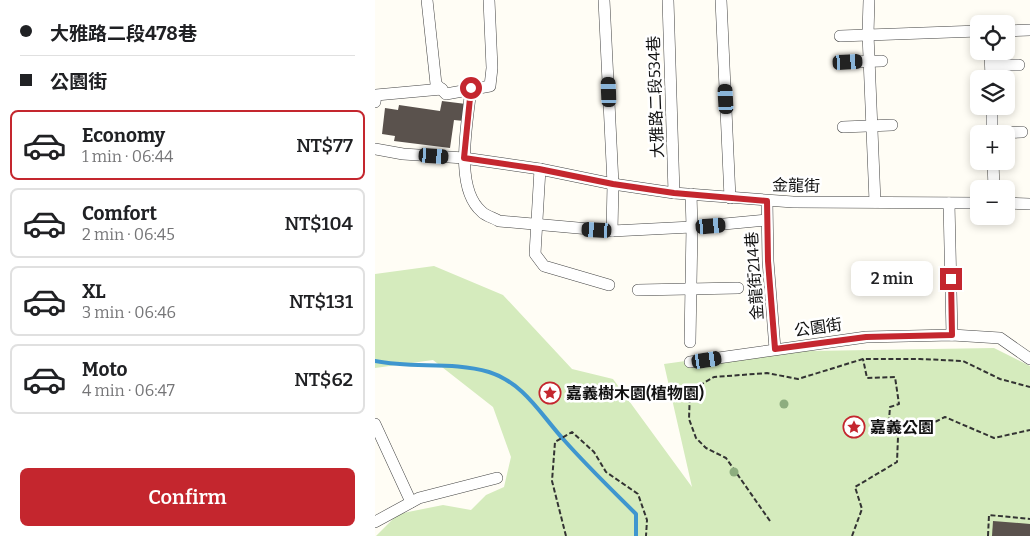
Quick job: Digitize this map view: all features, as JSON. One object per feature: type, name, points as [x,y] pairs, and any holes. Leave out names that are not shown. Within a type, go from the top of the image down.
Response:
[{"type":"street","points":[[427,0],[436,84],[446,94],[471,88],[491,86],[489,0]]},
{"type":"street","points":[[604,0],[613,184],[612,231]]},
{"type":"street","name":"大雅路二段534巷","points":[[668,0],[674,193]]},
{"type":"street","points":[[721,0],[730,198]]},
{"type":"street","points":[[869,0],[868,34],[876,61],[873,126],[875,202]]},
{"type":"street","points":[[1015,30],[1030,30]]},
{"type":"street","points":[[840,36],[970,31]]},
{"type":"street","points":[[991,60],[991,70]]},
{"type":"street","points":[[848,62],[876,61]]},
{"type":"street","points":[[991,66],[1019,65]]},
{"type":"street","points":[[471,88],[464,158],[467,189],[475,205],[482,213],[499,221],[612,231],[692,227],[766,220]]},
{"type":"street","points":[[375,102],[376,95],[441,89]]},
{"type":"street","points":[[843,127],[892,125]]},
{"type":"street","points":[[1015,132],[1022,132]]},
{"type":"street","name":"金龍街","points":[[375,148],[403,154],[464,158],[539,169],[613,184],[674,193],[767,201],[970,203]]},
{"type":"street","points":[[539,169],[535,254],[544,266],[609,285]]},
{"type":"street","points":[[690,342],[691,194]]},
{"type":"street","name":"金龍街214巷","points":[[767,201],[766,220],[775,349]]},
{"type":"street","points":[[949,203],[952,335]]},
{"type":"street","points":[[1015,203],[1030,204]]},
{"type":"street","points":[[638,290],[738,288]]},
{"type":"street","name":"公園街","points":[[690,362],[866,337],[952,335],[1000,338],[1030,359]]},
{"type":"street","points":[[375,424],[411,502]]},
{"type":"street","points":[[375,522],[419,498],[497,478]]},
{"type":"path","points":[[770,521],[726,458],[706,448],[696,438],[689,419],[689,391],[714,377],[767,373],[798,379],[863,359],[920,359],[963,361],[1000,379],[1030,387]]},
{"type":"path","points":[[852,536],[862,509],[855,487],[897,462],[898,437],[889,420],[890,407],[899,404],[895,377],[867,378],[863,359]]},
{"type":"path","points":[[889,420],[910,434],[945,418],[994,438],[1030,430]]},
{"type":"path","points":[[565,536],[552,481],[555,442],[572,432],[594,452],[606,472],[638,494],[647,520],[646,536]]},
{"type":"path","points":[[987,536],[989,515],[1030,520]]},
{"type":"green space","points":[[434,266],[503,295],[572,369],[613,379],[692,487],[664,364],[750,352],[994,348],[1030,366],[1030,536],[376,536],[398,514],[443,505],[471,510],[486,495],[504,487],[511,457],[493,407],[433,360],[375,368],[375,274]]},
{"type":"building","points":[[442,101],[466,104],[464,121],[454,120],[450,148],[394,141],[395,136],[382,134],[385,108],[398,110],[399,105],[440,111]]},
{"type":"building","points":[[993,521],[1030,524],[1030,536],[992,536]]},
{"type":"waterway","points":[[375,361],[403,365],[475,369],[489,372],[512,384],[531,401],[573,450],[636,514],[636,536]]},
{"type":"place","name":"嘉義樹木園(植物園)","points":[[550,393]]},
{"type":"place","name":"嘉義公園","points":[[854,427]]},
{"type":"route","points":[[471,88],[464,158],[674,193],[767,201],[768,261],[775,349],[866,337],[952,335],[951,279]]}]
